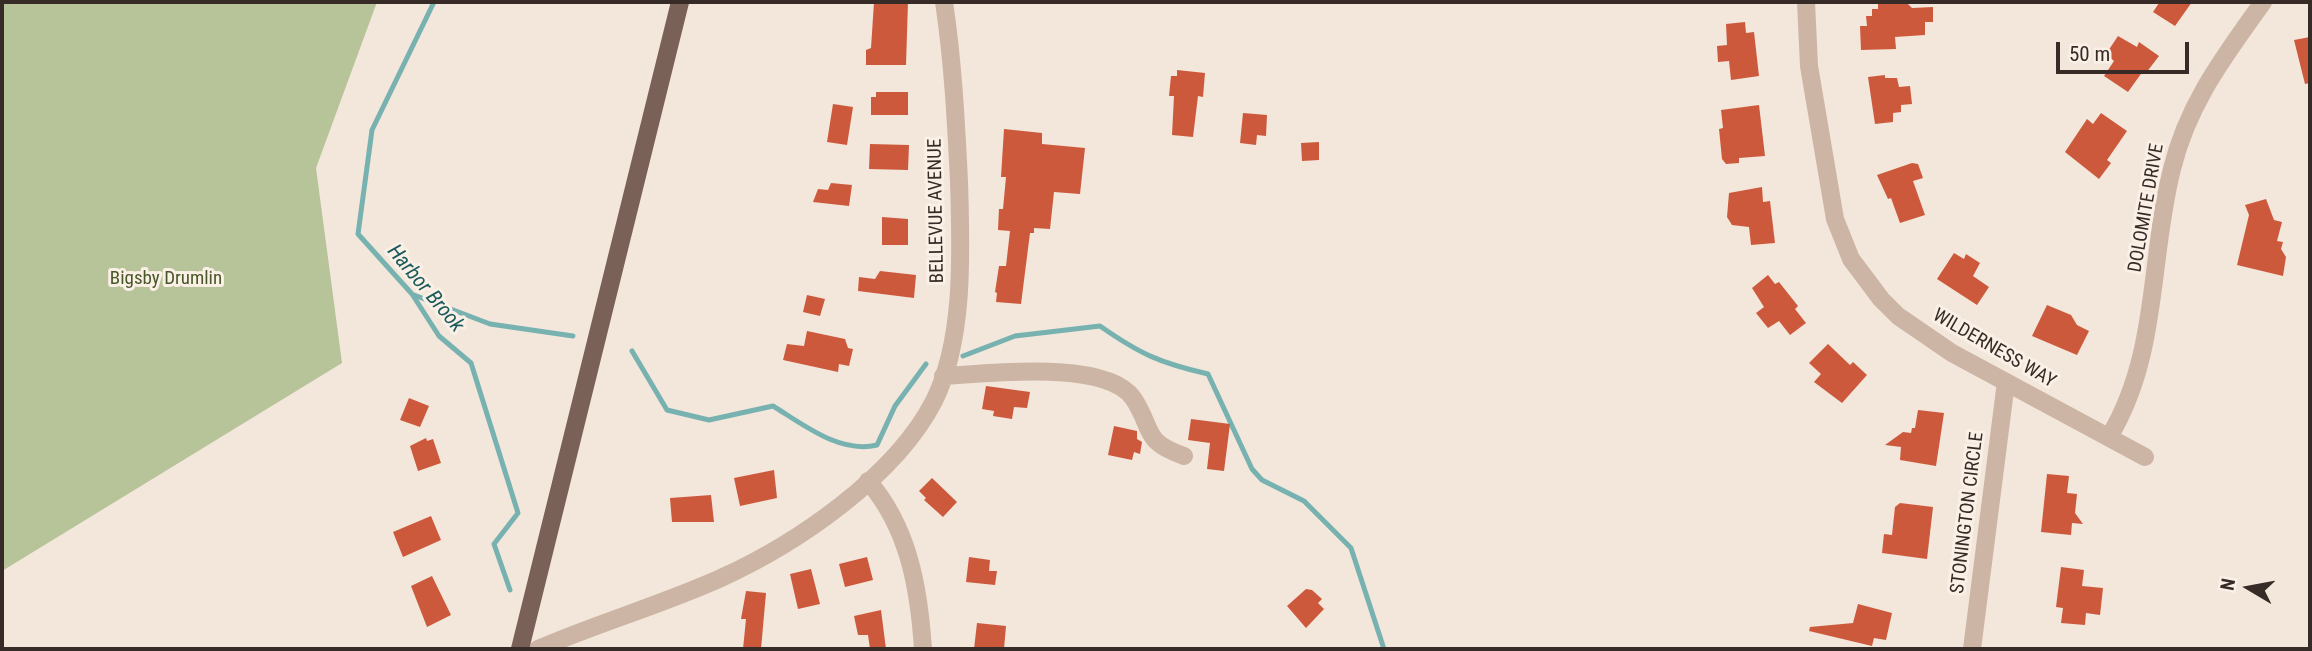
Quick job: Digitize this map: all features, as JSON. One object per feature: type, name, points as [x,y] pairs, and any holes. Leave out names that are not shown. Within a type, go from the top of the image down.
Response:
[{"type":"main road","points":[[520,649],[680,2]]},
{"type":"street","name":"BELLEVUE AVENUE","points":[[538,649],[720,578],[791,541],[868,481],[918,426],[934,400],[943,376],[961,281],[955,74],[944,2]]},
{"type":"street","name":"WILDERNESS WAY","points":[[1806,2],[1809,66],[1835,219],[1851,259],[1881,299],[1898,316],[1952,353],[2145,457]]},
{"type":"street","name":"DOLOMITE DRIVE","points":[[2109,437],[2133,391],[2146,341],[2171,171],[2183,131],[2194,102],[2263,2]]},
{"type":"street","points":[[943,376],[1041,372],[1099,379],[1120,387],[1133,398],[1153,440],[1162,449],[1184,456]]},
{"type":"street","name":"STONINGTON CIRCLE","points":[[1972,649],[2007,382]]},
{"type":"street","points":[[868,481],[894,519],[914,569],[923,649]]},
{"type":"green space","name":"Bigsby Drumlin","points":[[2,2],[377,2],[316,168],[342,363],[2,571]]},
{"type":"building","points":[[874,2],[908,2],[906,65],[866,65],[866,50],[871,48]]},
{"type":"building","points":[[1878,2],[1906,2],[1912,8],[1933,7],[1933,22],[1925,22],[1925,35],[1895,37],[1896,49],[1861,50],[1860,26],[1867,26],[1866,16],[1872,16],[1872,9],[1878,9]]},
{"type":"building","points":[[2157,2],[2192,2],[2175,26],[2153,12],[2159,3]]},
{"type":"building","points":[[1745,22],[1746,33],[1754,32],[1759,76],[1731,80],[1729,61],[1718,62],[1717,46],[1727,45],[1726,24]]},
{"type":"building","points":[[2118,36],[2137,47],[2139,42],[2159,56],[2146,73],[2143,71],[2128,92],[2104,76],[2114,61],[2106,54]]},
{"type":"building","points":[[2310,37],[2310,83],[2305,84],[2294,40]]},
{"type":"building","points":[[1177,70],[1205,73],[1203,97],[1198,96],[1193,137],[1172,135],[1174,96],[1169,96],[1171,76],[1177,76]]},
{"type":"building","points":[[1885,75],[1885,78],[1897,78],[1899,87],[1910,86],[1912,104],[1901,105],[1901,112],[1893,113],[1893,122],[1875,124],[1868,77]]},
{"type":"building","points":[[876,92],[908,92],[908,115],[871,115],[871,97],[876,97]]},
{"type":"building","points":[[833,104],[853,107],[847,145],[827,142]]},
{"type":"building","points":[[1759,105],[1765,156],[1739,158],[1739,163],[1726,164],[1722,159],[1719,129],[1723,128],[1721,110]]},
{"type":"building","points":[[1243,113],[1267,115],[1266,136],[1257,135],[1256,145],[1240,143]]},
{"type":"building","points":[[2101,113],[2127,131],[2107,160],[2111,163],[2099,179],[2065,152],[2087,119],[2093,124]]},
{"type":"building","points":[[1004,129],[1042,133],[1042,144],[1085,148],[1080,194],[1054,192],[1050,229],[1034,228],[1034,233],[1030,233],[1021,304],[996,302],[995,292],[999,266],[1006,266],[1010,231],[998,230],[999,209],[1003,209],[1006,177],[1001,177]]},
{"type":"building","points":[[1319,142],[1319,160],[1302,161],[1301,143]]},
{"type":"building","points":[[870,144],[909,145],[908,170],[869,169]]},
{"type":"building","points":[[1912,163],[1918,164],[1923,178],[1913,181],[1925,215],[1900,223],[1891,198],[1888,199],[1877,175]]},
{"type":"building","points":[[831,183],[852,185],[849,206],[813,202],[818,189],[828,190]]},
{"type":"building","points":[[1762,187],[1763,202],[1770,201],[1775,243],[1751,245],[1749,227],[1732,225],[1727,217],[1729,193]]},
{"type":"building","points":[[2266,199],[2274,220],[2282,222],[2277,241],[2283,242],[2281,249],[2286,257],[2283,276],[2237,265],[2249,215],[2245,205]]},
{"type":"building","points":[[882,217],[908,219],[908,245],[882,245]]},
{"type":"building","points":[[1954,253],[1964,259],[1966,254],[1980,263],[1973,276],[1989,287],[1977,305],[1937,279]]},
{"type":"building","points":[[880,271],[916,275],[914,298],[858,291],[859,277],[875,279]]},
{"type":"building","points":[[1768,275],[1775,284],[1779,282],[1798,306],[1795,309],[1806,323],[1790,335],[1779,321],[1768,328],[1756,313],[1764,307],[1752,288]]},
{"type":"building","points":[[807,295],[825,299],[820,316],[803,312]]},
{"type":"building","points":[[2047,305],[2071,315],[2077,325],[2089,331],[2077,355],[2032,336]]},
{"type":"building","points":[[807,331],[845,339],[848,348],[853,349],[849,366],[839,364],[838,372],[783,360],[787,344],[804,346]]},
{"type":"building","points":[[1828,344],[1850,365],[1853,362],[1867,375],[1842,403],[1814,382],[1821,374],[1809,363]]},
{"type":"building","points":[[986,386],[1030,392],[1027,408],[1014,407],[1012,419],[993,416],[994,411],[982,409]]},
{"type":"building","points":[[409,398],[429,406],[420,427],[400,420]]},
{"type":"building","points":[[1918,410],[1944,413],[1936,466],[1900,460],[1901,447],[1885,445],[1903,432],[1911,433],[1912,428],[1915,428]]},
{"type":"building","points":[[1191,419],[1230,424],[1224,471],[1207,469],[1210,443],[1188,440]]},
{"type":"building","points":[[1114,426],[1137,431],[1137,439],[1142,442],[1140,454],[1134,452],[1132,460],[1108,455]]},
{"type":"building","points":[[426,438],[427,441],[433,439],[441,463],[418,471],[410,446]]},
{"type":"building","points":[[774,470],[777,498],[740,506],[734,478]]},
{"type":"building","points":[[2047,474],[2069,476],[2067,493],[2077,494],[2075,513],[2083,524],[2072,523],[2071,535],[2041,532]]},
{"type":"building","points":[[932,478],[957,502],[943,517],[924,500],[926,498],[919,491]]},
{"type":"building","points":[[711,495],[714,522],[672,522],[670,498]]},
{"type":"building","points":[[1900,503],[1933,507],[1927,559],[1882,553],[1884,534],[1892,535],[1895,507]]},
{"type":"building","points":[[431,516],[441,540],[403,557],[393,532]]},
{"type":"building","points":[[867,557],[873,580],[845,587],[839,564]]},
{"type":"building","points":[[969,557],[990,560],[989,571],[997,571],[995,585],[966,582]]},
{"type":"building","points":[[2061,567],[2084,570],[2082,586],[2103,588],[2100,615],[2086,613],[2085,625],[2061,623],[2063,608],[2056,607]]},
{"type":"building","points":[[811,569],[820,604],[798,609],[790,574]]},
{"type":"building","points":[[432,576],[451,615],[427,627],[411,586]]},
{"type":"building","points":[[1306,589],[1312,590],[1322,599],[1318,603],[1324,609],[1306,628],[1287,606]]},
{"type":"building","points":[[746,591],[766,593],[761,649],[743,649],[746,619],[741,619]]},
{"type":"building","points":[[1858,604],[1892,613],[1886,640],[1874,638],[1872,646],[1809,631],[1810,627],[1853,623]]},
{"type":"building","points":[[881,610],[886,649],[870,649],[868,635],[858,635],[854,616]]},
{"type":"building","points":[[977,623],[1006,626],[1004,649],[974,649]]},
{"type":"waterway","name":"Harbor Brook","points":[[434,2],[372,130],[358,234],[412,294],[439,336],[471,363],[518,513],[494,544],[510,590]]},
{"type":"waterway","points":[[414,295],[490,324],[573,336]]},
{"type":"waterway","points":[[963,356],[1015,336],[1100,326],[1151,356],[1208,374],[1252,469],[1262,480],[1304,501],[1351,548],[1384,649]]},
{"type":"waterway","points":[[632,351],[667,410],[709,420],[773,406],[836,442],[863,447],[877,445],[895,406],[926,364]]}]
